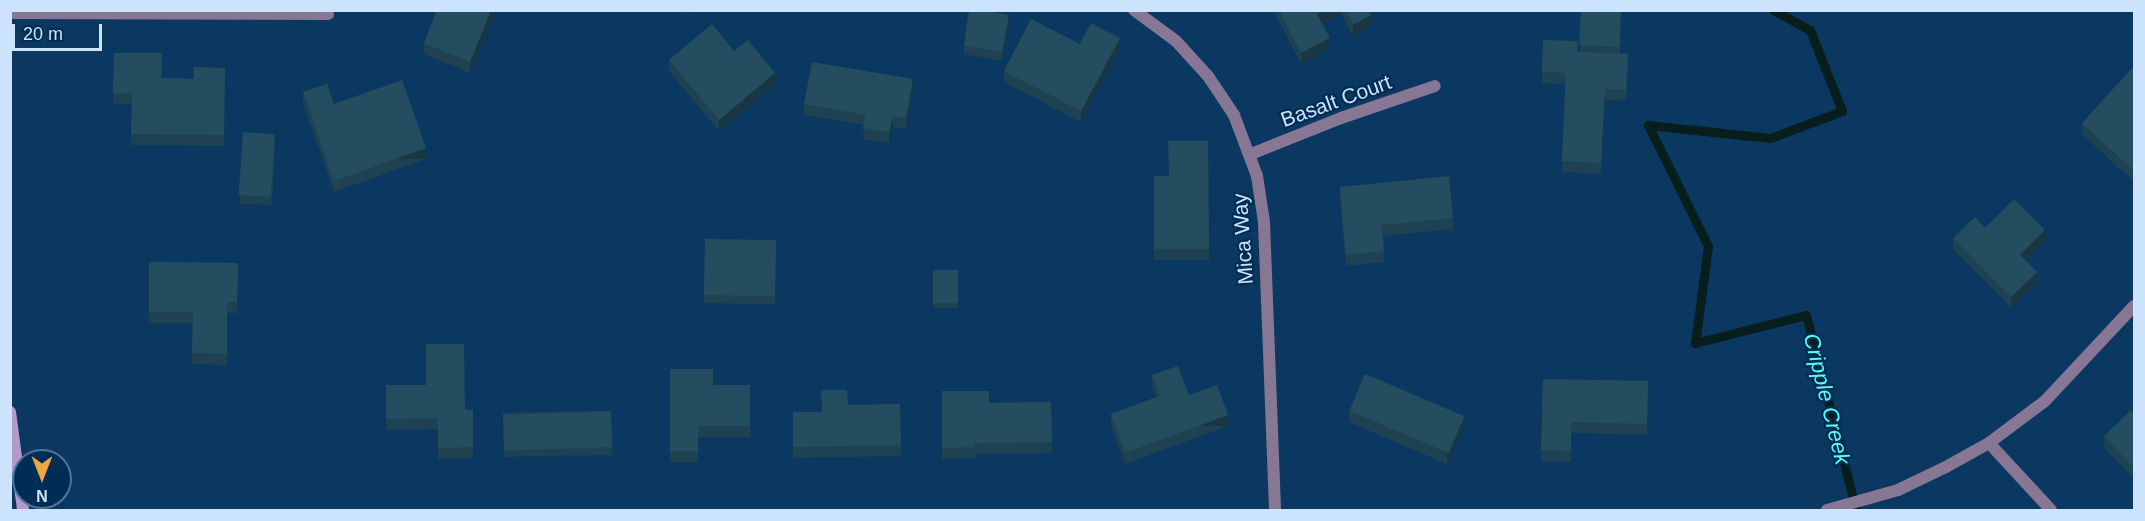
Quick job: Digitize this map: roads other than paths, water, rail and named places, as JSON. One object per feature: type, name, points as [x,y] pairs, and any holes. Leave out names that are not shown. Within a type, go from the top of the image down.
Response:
[{"type":"main road","points":[[10,412],[23,510]]},
{"type":"street","name":"Mica Way","points":[[1134,10],[1176,41],[1208,76],[1234,115],[1251,154],[1264,222],[1275,510]]},
{"type":"street","points":[[10,13],[328,14]]},
{"type":"street","name":"Basalt Court","points":[[1251,154],[1341,118],[1435,86]]},
{"type":"street","points":[[1827,510],[1898,490],[1989,443],[2057,390],[2134,306]]},
{"type":"street","points":[[1989,443],[2051,510]]},
{"type":"waterway","name":"Cripple Creek","points":[[1773,10],[1810,30],[1842,111],[1770,138],[1648,125],[1708,246],[1695,343],[1806,315],[1856,510]]}]
